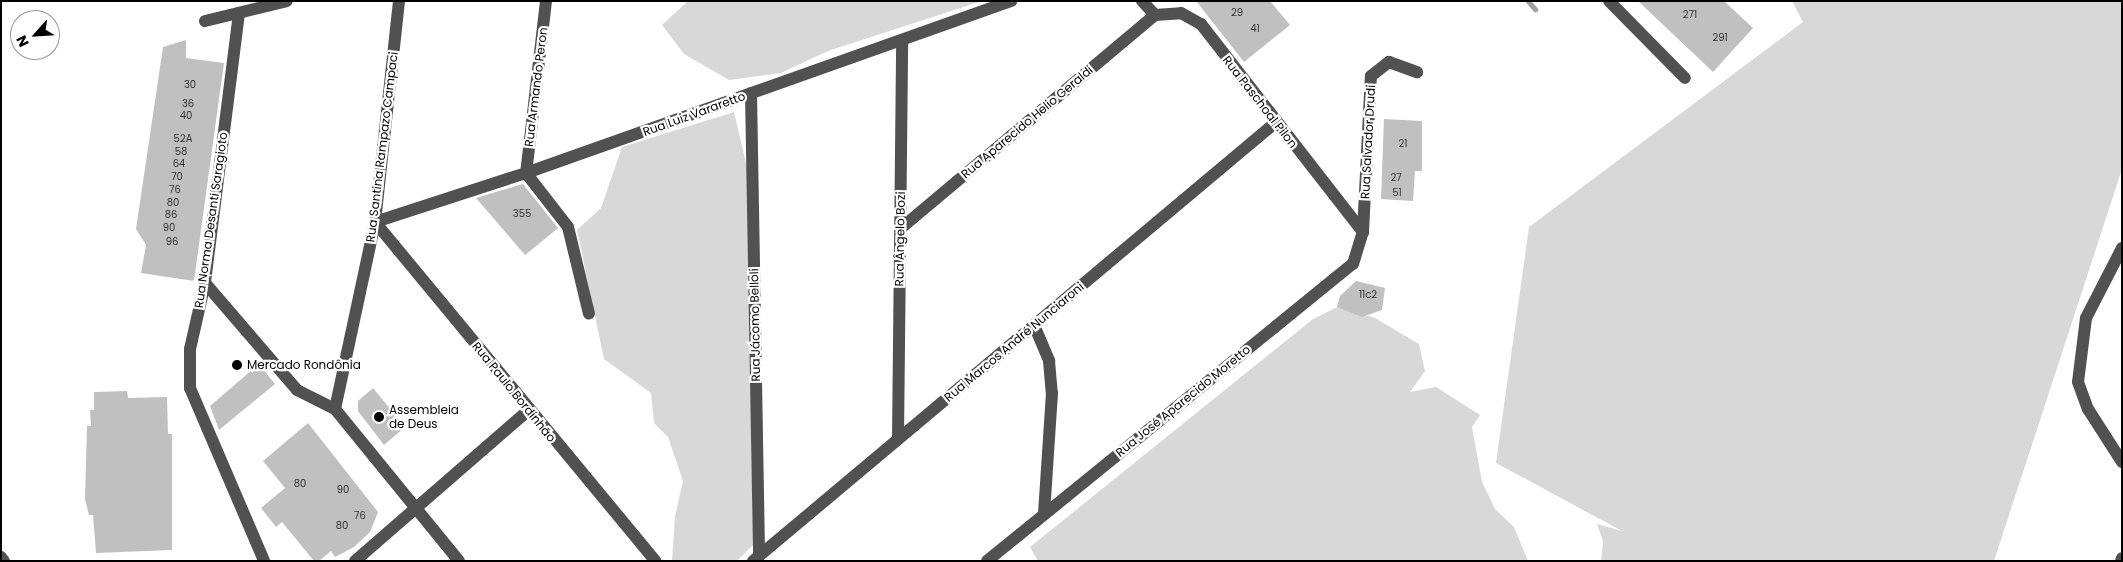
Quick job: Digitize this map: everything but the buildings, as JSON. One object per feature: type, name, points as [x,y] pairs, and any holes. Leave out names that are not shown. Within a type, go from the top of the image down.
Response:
[{"type":"street","points":[[206,21],[287,1]]},
{"type":"street","name":"Rua Santina Rampazo Campaci","points":[[335,409],[375,222],[399,1]]},
{"type":"street","name":"Rua Armando Peron","points":[[526,173],[546,1]]},
{"type":"street","name":"Rua Luiz Vararetto","points":[[375,222],[526,173],[1011,1]]},
{"type":"street","points":[[1142,1],[1155,15]]},
{"type":"street","points":[[1609,1],[1685,78]]},
{"type":"street","name":"Rua Norma Desanti Saragioto","points":[[239,13],[205,283],[190,349],[190,388],[264,561]]},
{"type":"street","name":"Rua Paschoal Pilon","points":[[1155,15],[1182,13],[1201,24],[1275,123],[1363,232]]},
{"type":"street","name":"Rua Aparecido Helio Geraldi","points":[[900,229],[1155,15]]},
{"type":"street","name":"Rua Ângelo Bozi","points":[[898,439],[902,40]]},
{"type":"street","name":"Rua Salvador Drudi","points":[[1363,232],[1371,76],[1389,62],[1417,72]]},
{"type":"street","name":"Rua Jácomo Belloli","points":[[751,94],[756,558]]},
{"type":"street","name":"Rua Marcos André Nunciaroni","points":[[756,558],[1275,123]]},
{"type":"street","points":[[526,173],[568,227],[589,314]]},
{"type":"street","name":"Rua Paulo Bordinhão","points":[[375,222],[655,561]]},
{"type":"street","name":"Rua José Aparecido Moretto","points":[[987,561],[1354,264],[1363,232]]},
{"type":"street","points":[[2122,248],[2086,318],[2078,382],[2088,409],[2122,462]]},
{"type":"street","points":[[205,283],[297,390],[335,409],[459,561]]},
{"type":"street","points":[[1034,325],[1049,361],[1052,393],[1044,514]]},
{"type":"street","points":[[355,561],[418,510],[529,410]]},
{"type":"street","points":[[1,557],[4,561]]},
{"type":"shaded area","points":[[688,1],[982,1],[828,51],[781,73],[729,80],[684,54],[662,25]]},
{"type":"shaded area","points":[[1792,1],[2122,1],[2122,169],[1994,561],[1601,561],[1603,541],[1597,524],[1622,531],[1496,463],[1529,227],[1803,22]]},
{"type":"shaded area","points":[[734,112],[747,167],[753,545],[737,561],[672,561],[675,516],[683,481],[668,437],[654,423],[651,393],[604,359],[577,230],[601,208],[622,147]]},
{"type":"shaded area","points":[[1337,307],[1375,318],[1419,344],[1425,371],[1410,392],[1436,387],[1480,415],[1472,427],[1482,482],[1495,509],[1514,527],[1528,561],[1038,561],[1030,547],[1313,319]]},
{"type":"waterway","points":[[1528,1],[1535,9]]},
{"type":"place","name":"Mercado Rondônia","points":[[237,365]]},
{"type":"place","name":"Assembleia de Deus","points":[[379,417]]}]
